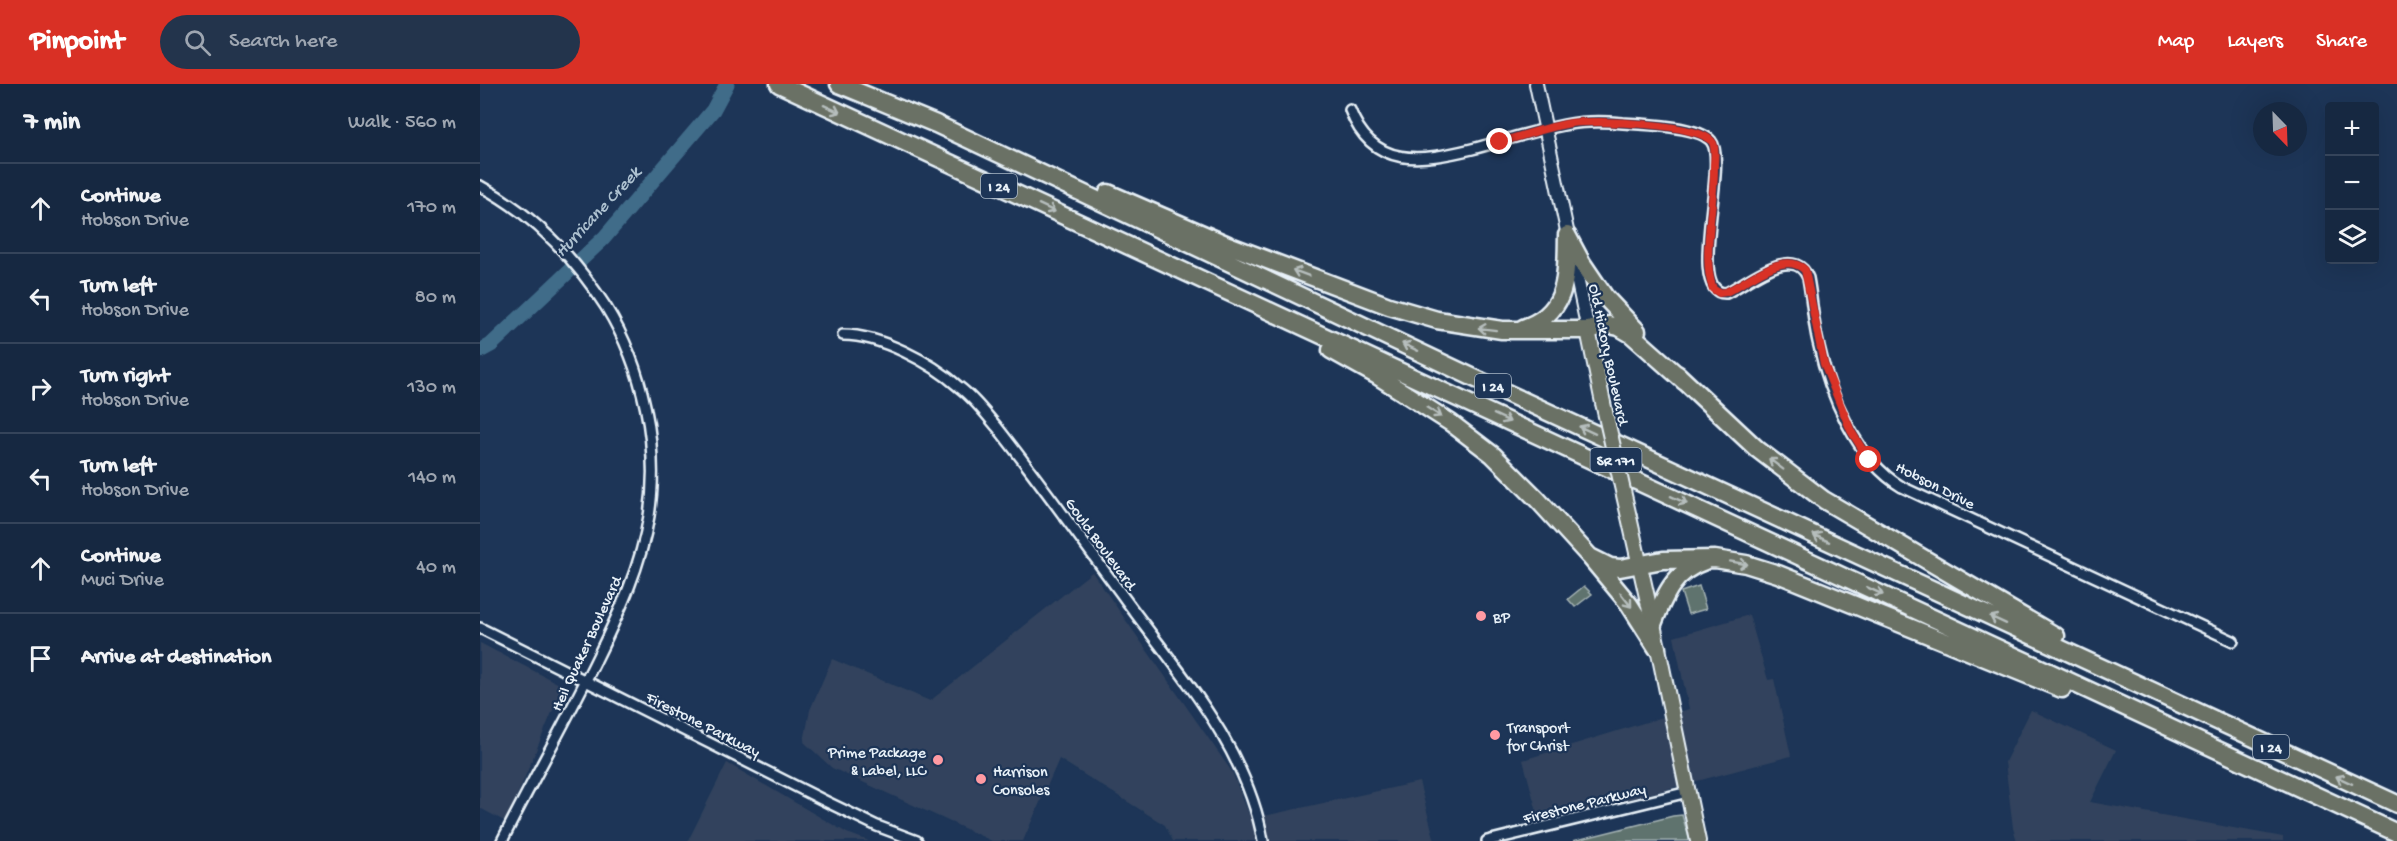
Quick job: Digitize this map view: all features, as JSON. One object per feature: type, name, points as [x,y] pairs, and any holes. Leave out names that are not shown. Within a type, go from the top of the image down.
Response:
[{"type":"highway","name":"I 24","points":[[779,84],[2397,832]]},
{"type":"highway","name":"I 24","points":[[839,84],[936,124],[1462,372],[2397,804]]},
{"type":"highway","points":[[936,124],[1009,149],[1203,235],[1389,306],[1454,324],[1512,331],[1588,330],[1609,325],[1623,328],[1757,449],[1824,500],[2146,689]]},
{"type":"highway","points":[[1512,331],[1526,328],[1541,320],[1556,304],[1564,286],[1568,235]]},
{"type":"highway","points":[[1568,235],[1582,263],[1605,297],[1685,382]]},
{"type":"highway","points":[[1220,288],[1376,375],[1451,423],[1493,455],[1590,557],[1629,604],[1657,648]]},
{"type":"highway","points":[[1590,557],[1610,567],[1663,560],[1715,559],[1746,564],[1778,574],[2264,771]]},
{"type":"highway","points":[[1653,624],[1668,588],[1675,579],[1692,566],[1715,559]]},
{"type":"main road","name":"Old Hickory Boulevard","points":[[1536,84],[1698,841]]},
{"type":"street","points":[[1350,110],[1361,131],[1378,147],[1396,156],[1411,159],[1443,156],[1545,130]]},
{"type":"street","name":"Hobson Drive","points":[[1545,130],[1573,123],[1622,123],[1691,131],[1710,140],[1714,148],[1714,175],[1708,266],[1713,289],[1719,293],[1726,292],[1781,264],[1794,264],[1805,270],[1818,343],[1828,376],[1857,443],[1879,471],[1902,487],[2233,641]]},
{"type":"street","name":"Heil Quaker Boulevard","points":[[480,186],[526,216],[573,261],[609,313],[630,353],[647,420],[651,472],[649,515],[637,566],[621,606],[586,681],[502,841]]},
{"type":"street","name":"Gould Boulevard","points":[[843,335],[860,335],[884,343],[938,371],[965,391],[997,427],[1206,711],[1249,786],[1263,841]]},
{"type":"street","name":"Firestone Parkway","points":[[480,628],[827,802],[877,826],[917,841]]},
{"type":"street","name":"Firestone Parkway","points":[[1487,841],[1688,792]]},
{"type":"shaded area","points":[[1092,572],[1232,772],[1251,819],[1419,782],[1435,841],[1173,841],[1165,825],[1059,759],[1023,841],[992,841],[832,768],[804,742],[810,710],[832,659],[930,701]]},
{"type":"shaded area","points":[[1749,615],[1768,680],[1774,679],[1791,756],[1540,823],[1523,760],[1689,709],[1674,637]]},
{"type":"shaded area","points":[[480,643],[563,686],[506,822],[480,808]]},
{"type":"shaded area","points":[[2031,710],[2116,750],[2090,802],[2283,837],[2283,841],[2017,841],[2013,828],[2005,762]]},
{"type":"shaded area","points":[[727,763],[847,833],[869,841],[688,841]]},
{"type":"green space","points":[[1584,586],[1592,594],[1575,607],[1568,599]]},
{"type":"green space","points":[[1699,586],[1706,609],[1688,614],[1681,592]]},
{"type":"green space","points":[[1682,815],[1690,841],[1573,841],[1673,816]]},
{"type":"waterway","name":"Hurricane Creek","points":[[480,351],[491,345],[604,238],[713,110],[727,84]]},
{"type":"place","name":"BP","points":[[1481,616]]},
{"type":"place","name":"Transport for Christ","points":[[1495,735]]},
{"type":"place","name":"Prime Package & Label, LLC","points":[[938,760]]},
{"type":"place","name":"Harrison Consoles","points":[[981,779]]},
{"type":"route","points":[[1500,142],[1565,124],[1597,122],[1674,128],[1691,131],[1710,140],[1714,148],[1714,175],[1708,271],[1713,289],[1719,293],[1729,291],[1781,264],[1794,264],[1805,270],[1824,364],[1851,431],[1869,460]]}]
